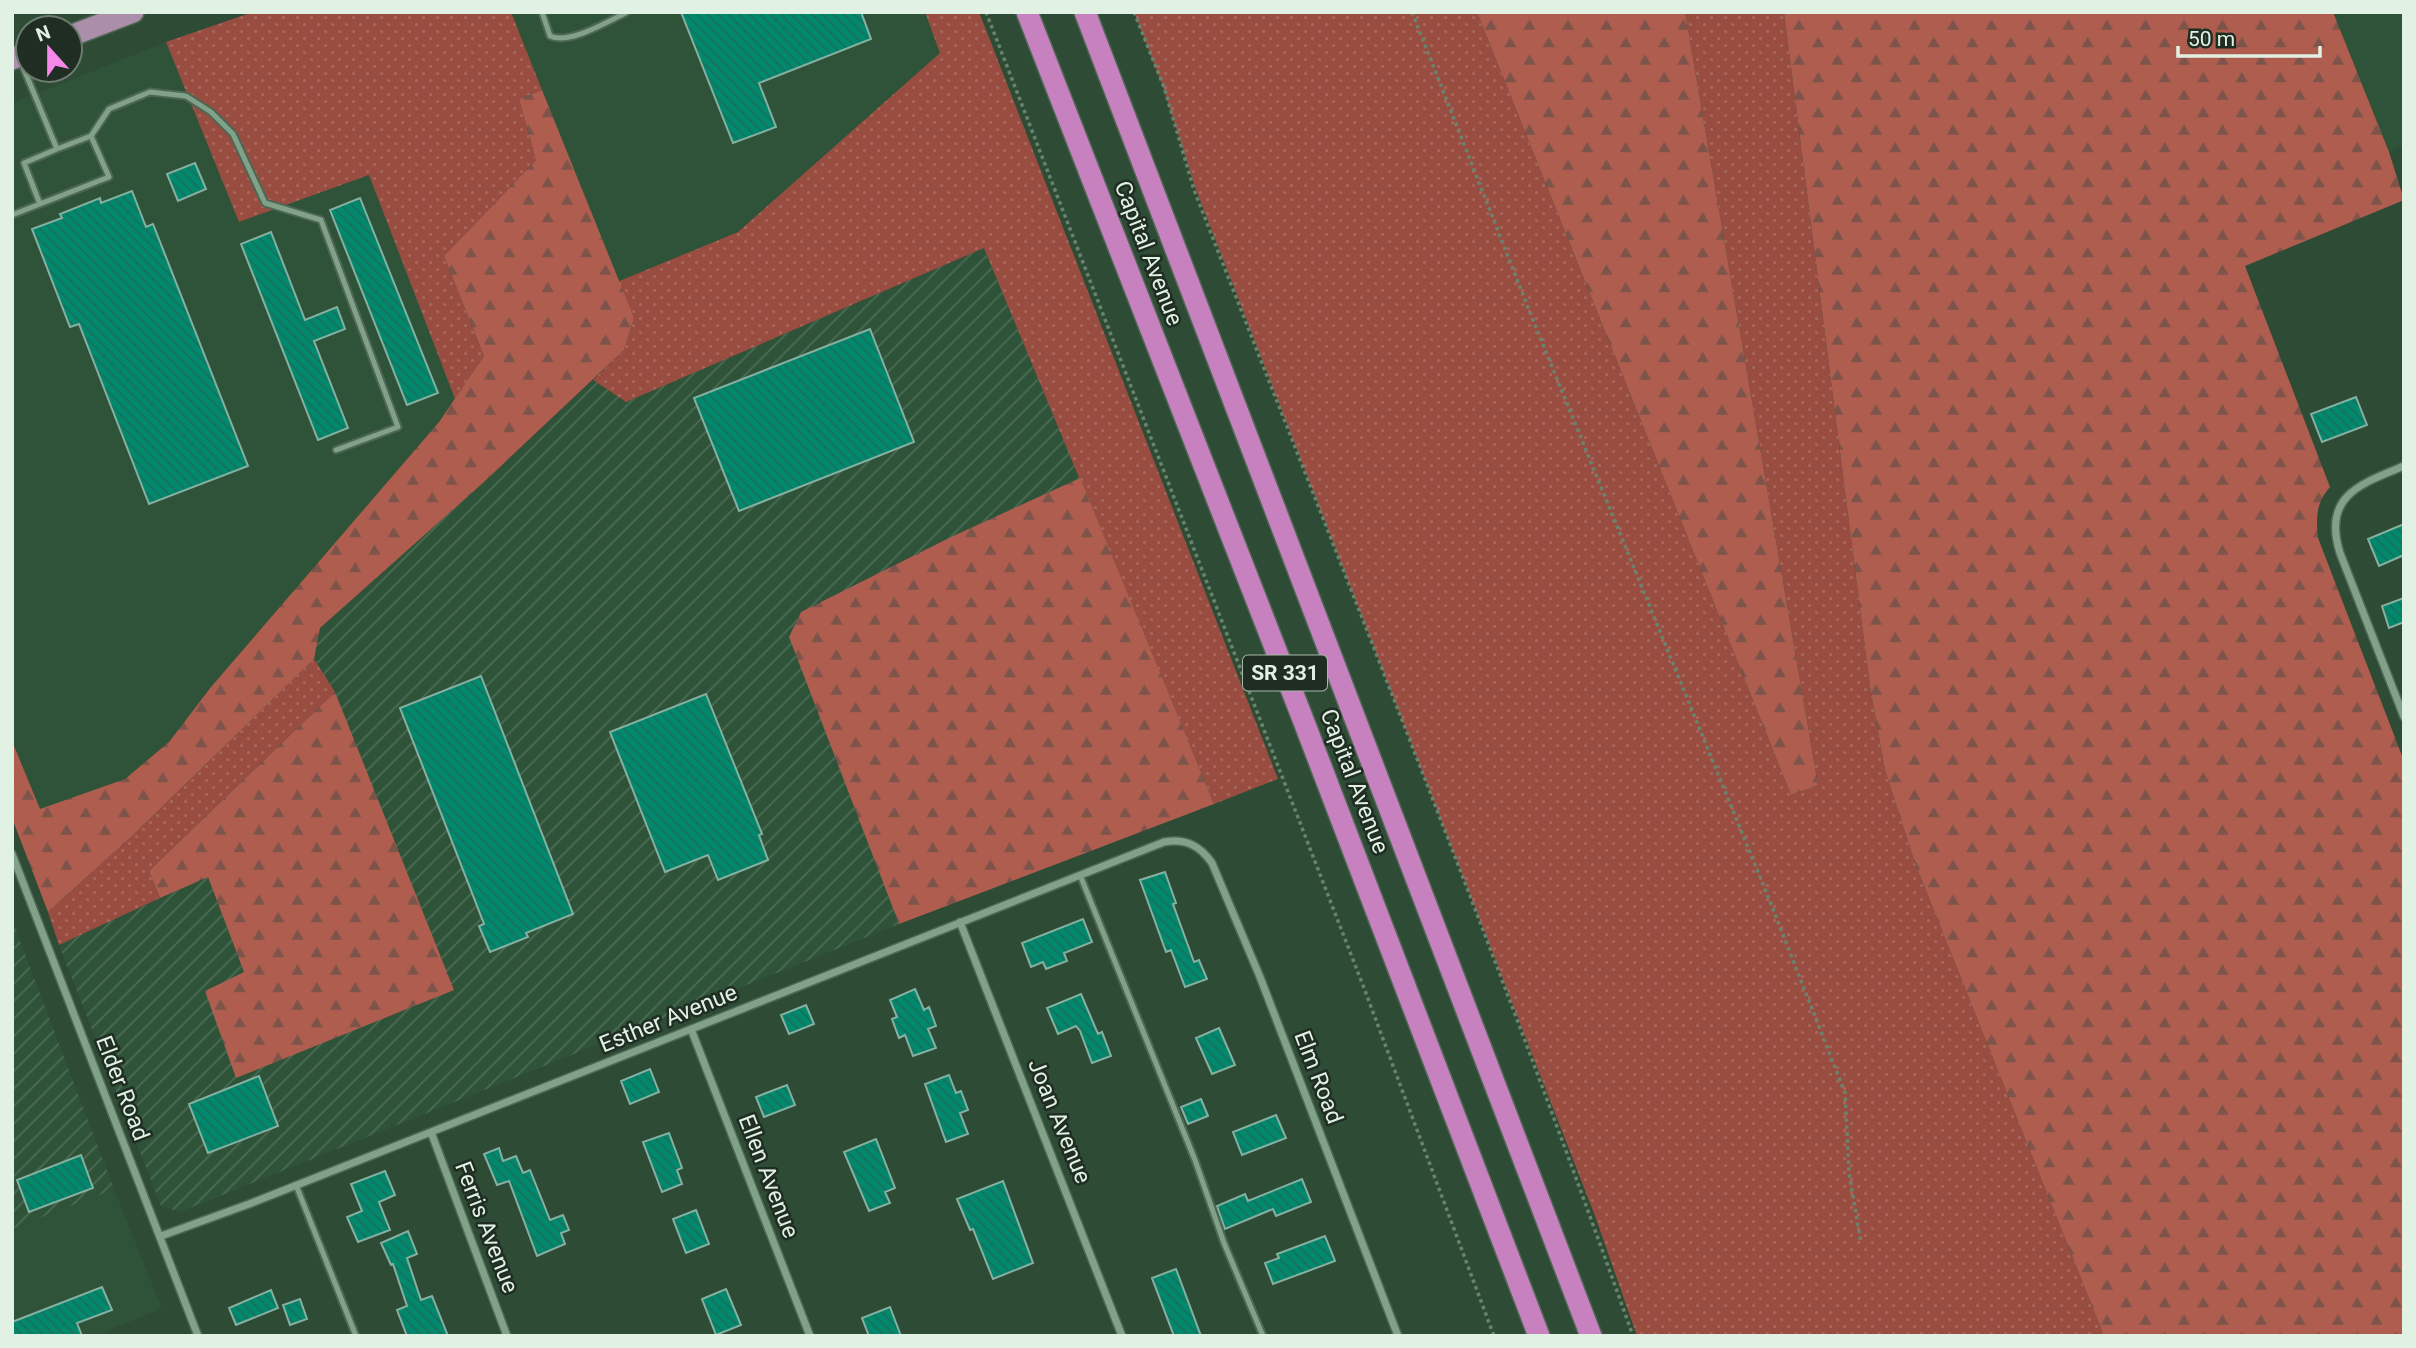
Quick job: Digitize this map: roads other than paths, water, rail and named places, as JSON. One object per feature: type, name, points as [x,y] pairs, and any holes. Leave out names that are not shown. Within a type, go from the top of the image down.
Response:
[{"type":"highway","name":"Capital Avenue","points":[[1027,12],[1304,722],[1539,1336]]},
{"type":"highway","name":"Capital Avenue","points":[[1085,12],[1591,1336]]},
{"type":"main road","points":[[84,31],[133,12]]},
{"type":"street","points":[[2404,466],[2360,485],[2345,497],[2337,516],[2336,540],[2404,717]]},
{"type":"street","name":"Esther Avenue","points":[[161,1236],[1164,842],[1175,840],[1190,843]]},
{"type":"street","name":"Elm Road","points":[[1190,843],[1203,851],[1217,876],[1260,977],[1398,1336]]},
{"type":"street","name":"Elder Road","points":[[12,854],[198,1336]]},
{"type":"street","name":"Joan Avenue","points":[[960,922],[1122,1336]]},
{"type":"street","name":"Ellen Avenue","points":[[691,1030],[810,1336]]},
{"type":"street","name":"Ferris Avenue","points":[[430,1132],[508,1336]]},
{"type":"lane","points":[[541,12],[550,36],[556,39],[570,38],[627,12]]},
{"type":"lane","points":[[30,84],[57,149]]},
{"type":"lane","points":[[40,204],[23,163],[91,136],[109,109],[150,92],[186,96],[211,111],[233,134],[265,203],[321,220],[398,427],[337,450]]},
{"type":"lane","points":[[12,215],[109,177],[91,136]]},
{"type":"lane","points":[[1080,875],[1195,1160],[1224,1242],[1264,1336]]},
{"type":"lane","points":[[296,1185],[356,1336]]}]
